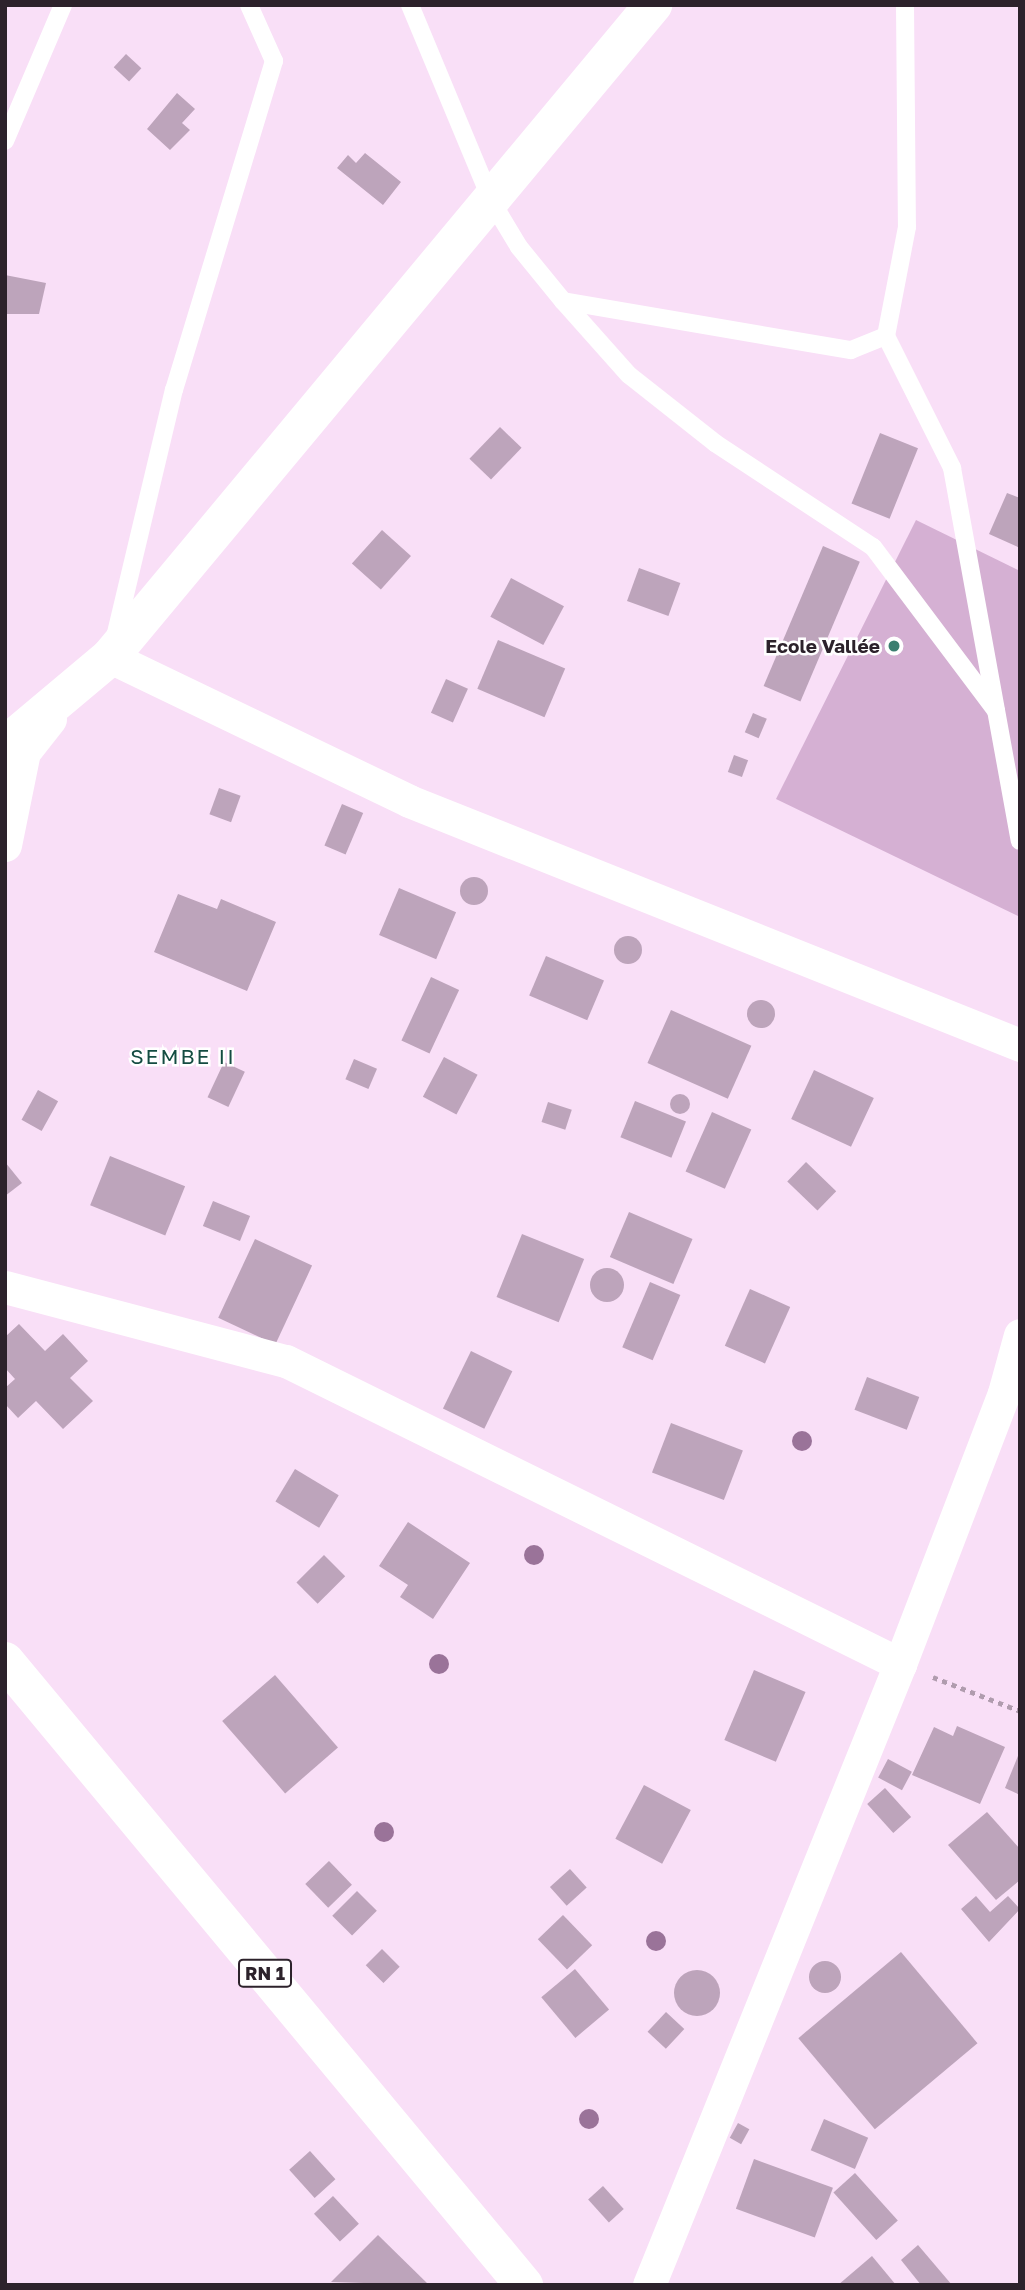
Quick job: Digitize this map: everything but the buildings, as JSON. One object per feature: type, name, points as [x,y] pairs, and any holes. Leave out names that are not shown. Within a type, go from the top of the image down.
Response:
[{"type":"main road","points":[[5,745],[69,696],[110,657],[492,202],[653,5]]},
{"type":"main road","name":"RN 1","points":[[5,1661],[524,2285]]},
{"type":"street","points":[[110,657],[409,801],[1020,1045]]},
{"type":"street","points":[[5,845],[24,752],[69,696]]},
{"type":"street","points":[[5,1287],[286,1361],[900,1664]]},
{"type":"street","points":[[649,2285],[900,1664],[1004,1393],[1020,1335]]},
{"type":"lane","points":[[5,141],[63,5]]},
{"type":"lane","points":[[410,5],[492,202],[519,247],[564,302],[629,375],[715,443],[873,547],[996,711]]},
{"type":"lane","points":[[905,5],[907,227],[886,336],[952,468],[1020,841]]},
{"type":"lane","points":[[110,657],[174,390],[274,61],[252,6]]},
{"type":"lane","points":[[564,302],[851,350],[886,336]]},
{"type":"path","points":[[900,1664],[1020,1711]]},
{"type":"shaded area","points":[[916,520],[1020,571],[1020,917],[776,799]]},
{"type":"place","name":"Ecole Vallée","points":[[894,646]]},
{"type":"district","name":"SEMBE II","points":[[183,1056]]}]
